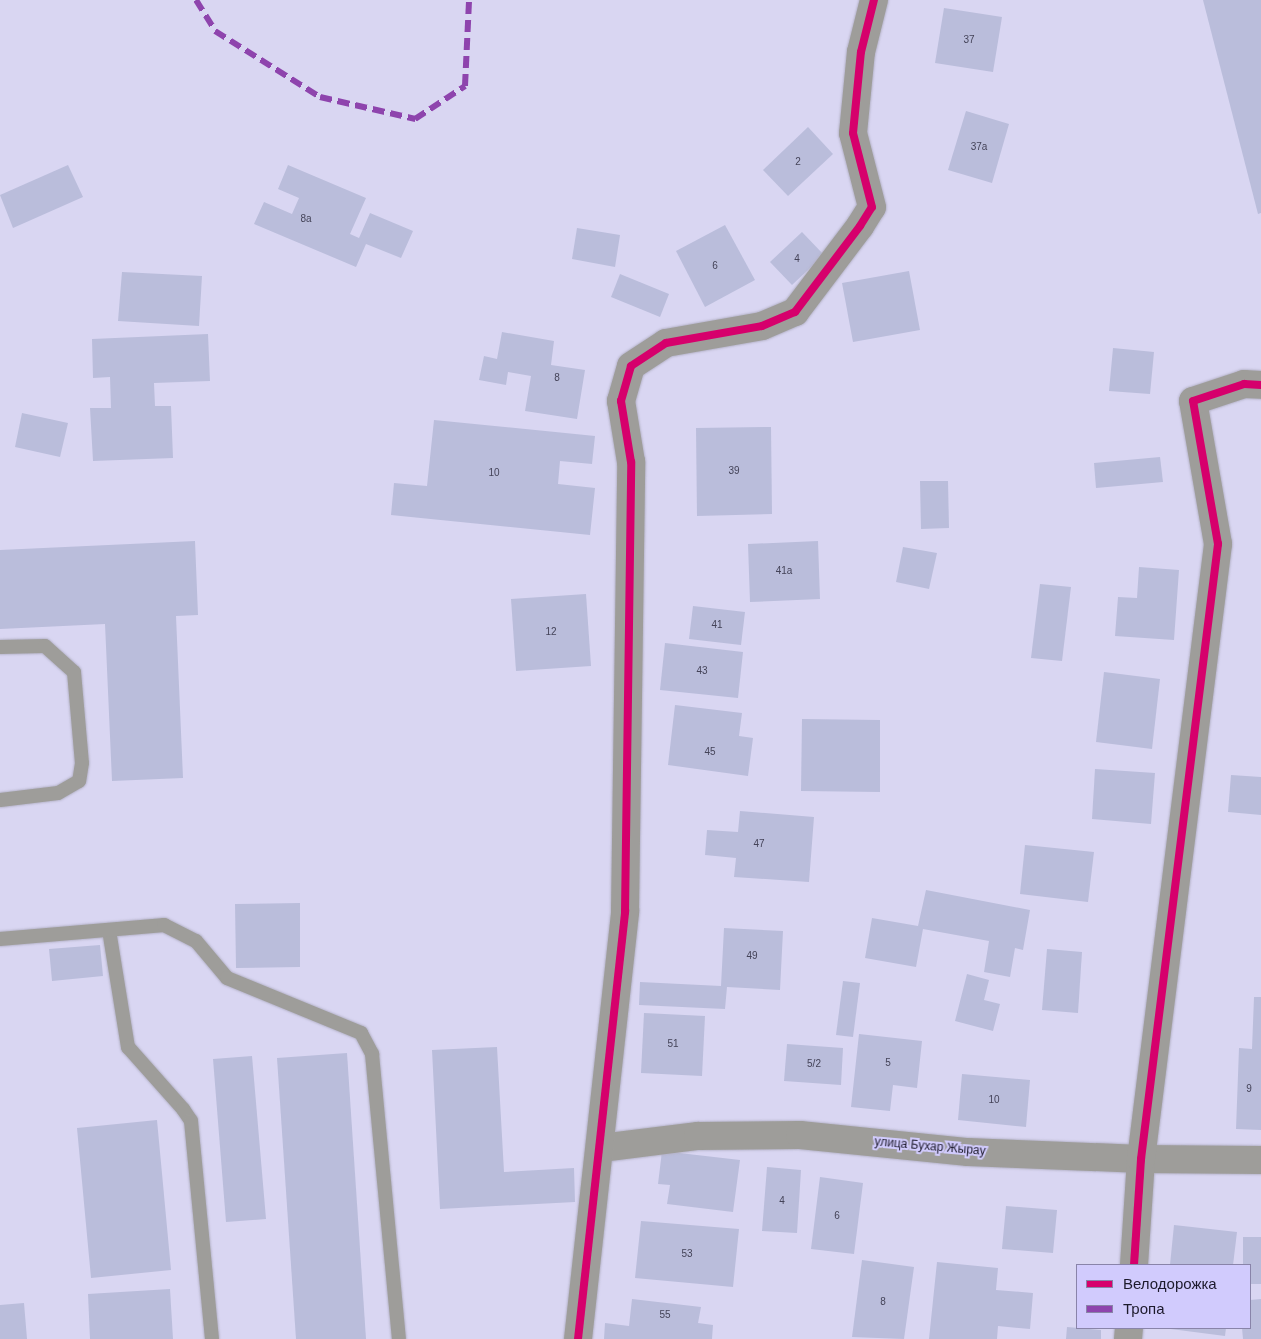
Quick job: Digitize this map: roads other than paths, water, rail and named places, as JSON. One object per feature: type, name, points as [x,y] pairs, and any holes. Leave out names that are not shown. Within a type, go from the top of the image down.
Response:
[{"type":"street","points":[[578,1339],[625,912],[631,462],[621,401],[631,366],[666,343],[762,326],[795,312],[860,226],[872,207],[853,133],[861,52],[874,0]]},
{"type":"street","points":[[1134,1264],[1141,1159],[1218,544],[1193,401],[1244,384],[1261,385]]},
{"type":"street","name":"улица Бухар Жырау","points":[[600,1148],[698,1136],[800,1135],[968,1152],[1141,1159],[1261,1160]]},
{"type":"lane","points":[[0,647],[45,646],[74,672],[82,763],[80,780],[58,793],[0,800]]},
{"type":"lane","points":[[0,938],[164,925],[196,941],[227,978],[361,1033],[372,1054],[399,1339]]},
{"type":"lane","points":[[109,930],[128,1047],[183,1109],[190,1122],[200,1205],[212,1339]]}]
